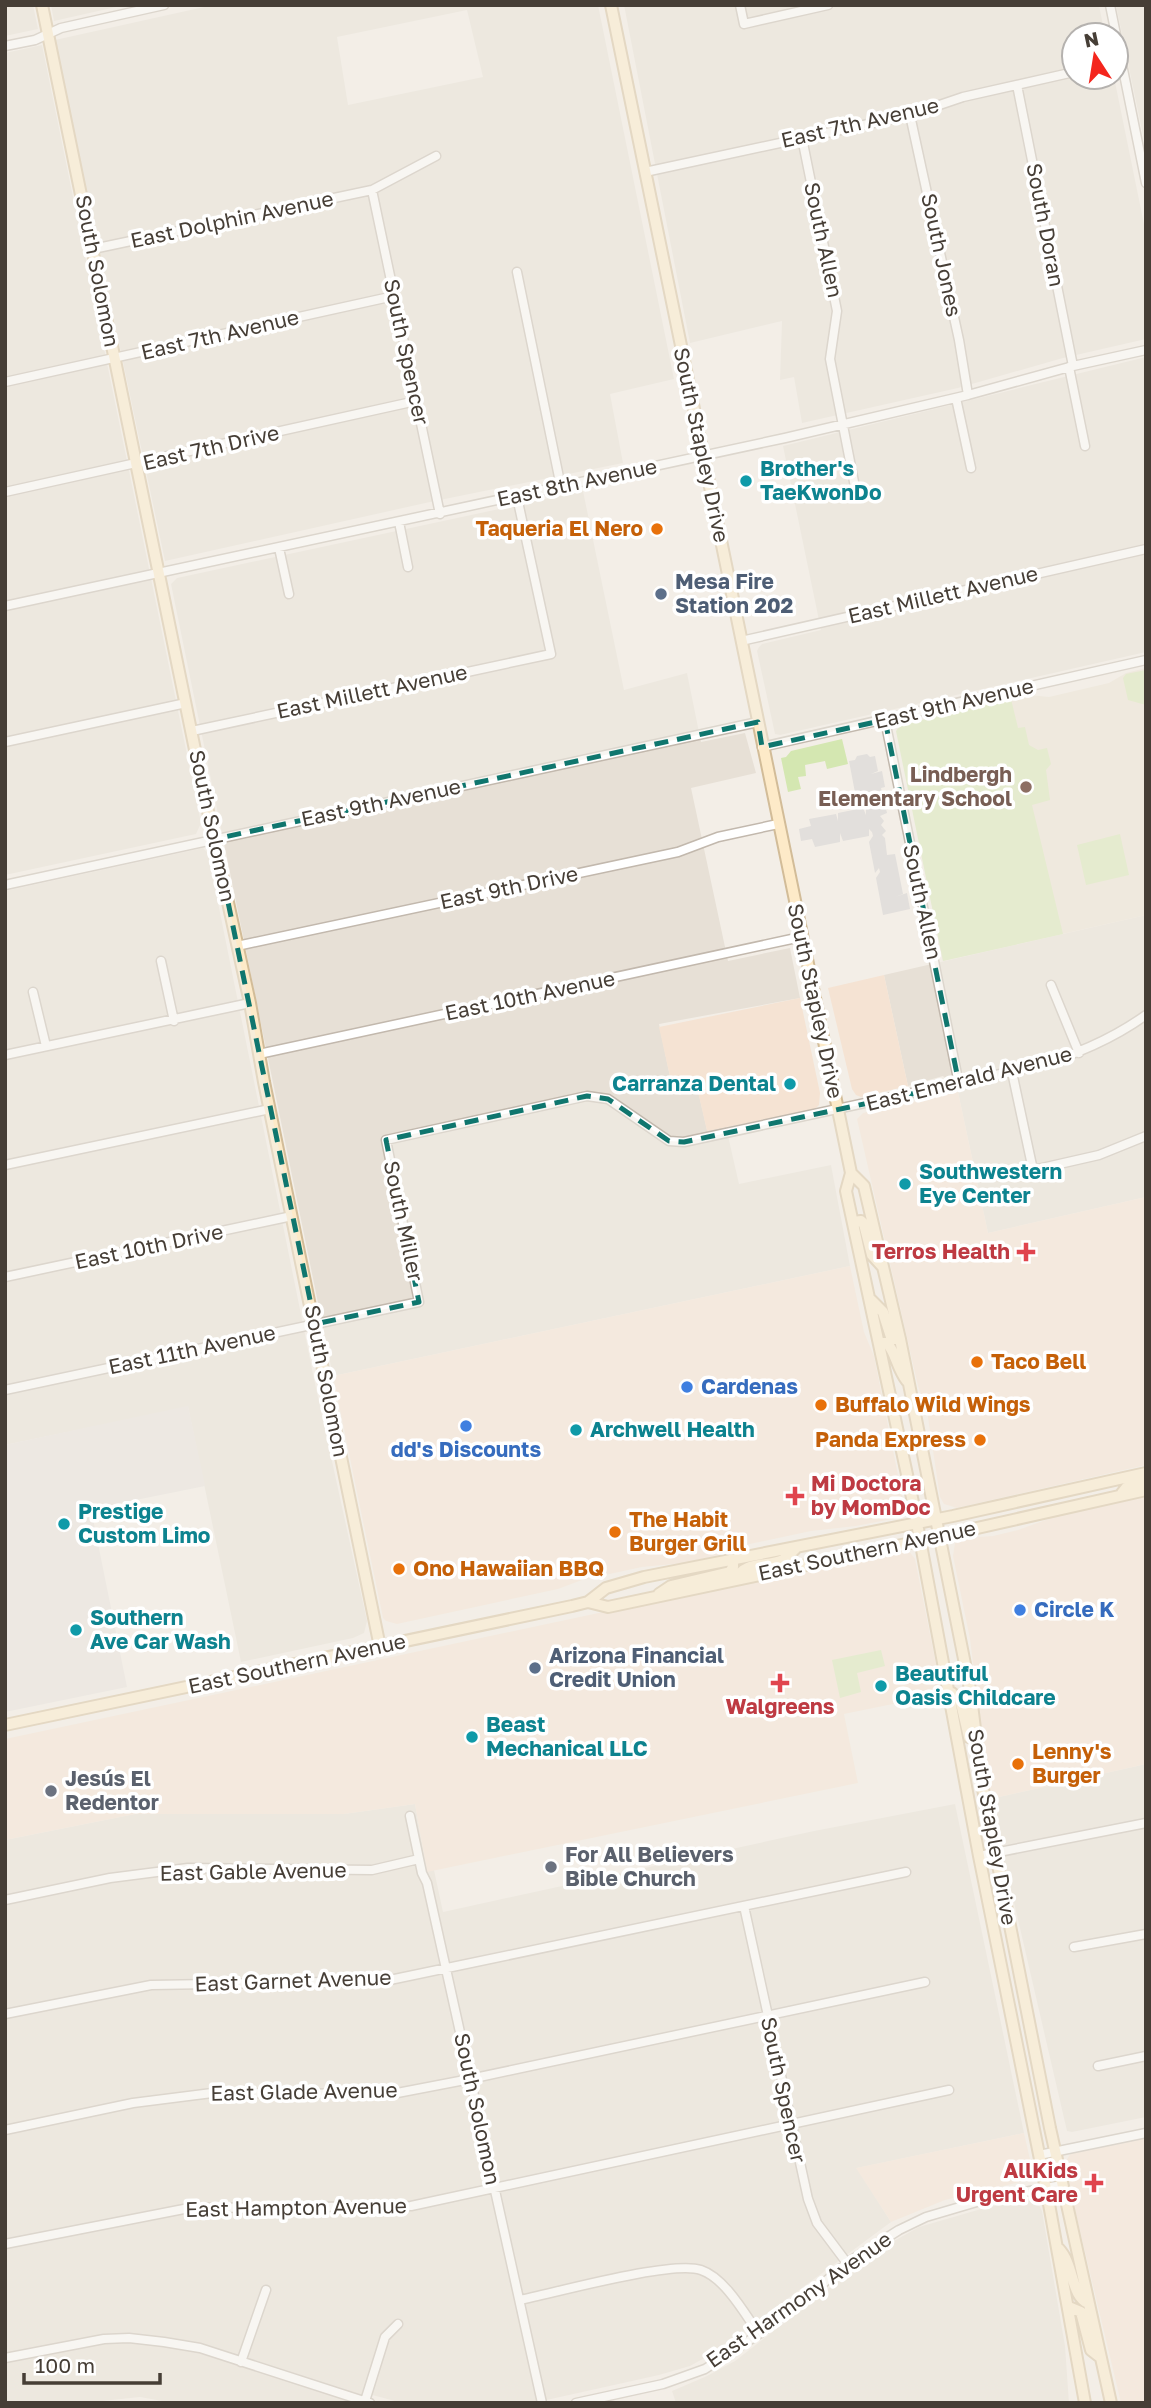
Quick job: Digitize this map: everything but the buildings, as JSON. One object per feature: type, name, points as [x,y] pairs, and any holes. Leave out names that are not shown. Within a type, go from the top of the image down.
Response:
[{"type":"main road","name":"South Solomon","points":[[42,5],[250,1003],[380,1647]]},
{"type":"main road","name":"South Stapley Drive","points":[[611,5],[851,1174],[846,1191],[917,1522],[979,1856],[1040,2154],[1085,2403]]},
{"type":"main road","name":"South Stapley Drive","points":[[851,1174],[864,1186],[900,1339],[970,1689],[975,1738],[995,1853],[1062,2185],[1111,2403]]},
{"type":"main road","points":[[853,1222],[861,1221],[864,1224],[872,1255],[884,1268]]},
{"type":"main road","points":[[871,1300],[883,1312],[891,1337],[900,1339]]},
{"type":"main road","points":[[879,1343],[887,1343],[891,1347],[898,1369],[908,1383]]},
{"type":"main road","name":"East Southern Avenue","points":[[5,1725],[588,1602],[606,1588],[644,1577],[936,1519],[1146,1473]]},
{"type":"main road","points":[[1122,1495],[1125,1488],[1146,1480]]},
{"type":"main road","name":"East Southern Avenue","points":[[588,1602],[608,1607],[1146,1490]]},
{"type":"main road","points":[[737,1579],[740,1573],[748,1568],[783,1559],[798,1546]]},
{"type":"main road","points":[[657,1596],[671,1586],[730,1572],[733,1560]]},
{"type":"main road","points":[[950,1691],[961,1703],[969,1737],[975,1738]]},
{"type":"main road","points":[[1057,2248],[1071,2267],[1078,2296],[1088,2303]]},
{"type":"main road","points":[[1069,2307],[1081,2312],[1091,2350],[1100,2357]]},
{"type":"street","points":[[5,46],[35,40],[61,28],[164,5]]},
{"type":"street","points":[[740,5],[744,24],[828,5]]},
{"type":"street","name":"East 7th Avenue","points":[[645,172],[910,114],[963,97],[1060,75]]},
{"type":"street","name":"South Doran","points":[[1017,85],[1085,446]]},
{"type":"street","points":[[1125,91],[1146,183]]},
{"type":"street","name":"South Jones","points":[[910,114],[959,340],[968,395]]},
{"type":"street","name":"South Allen","points":[[802,138],[837,311],[830,359],[856,492]]},
{"type":"street","name":"East Dolphin Avenue","points":[[93,249],[372,190],[436,156]]},
{"type":"street","name":"South Spencer","points":[[372,190],[440,514]]},
{"type":"street","points":[[517,272],[561,487]]},
{"type":"street","name":"East 7th Avenue","points":[[5,382],[394,296]]},
{"type":"street","name":"East 8th Avenue","points":[[5,606],[842,425],[968,395],[1071,366],[1146,350]]},
{"type":"street","points":[[956,398],[971,468]]},
{"type":"street","name":"East 7th Drive","points":[[5,492],[416,401]]},
{"type":"street","name":"East Millett Avenue","points":[[192,731],[551,653],[517,496]]},
{"type":"street","points":[[399,522],[408,567]]},
{"type":"street","points":[[279,548],[289,594]]},
{"type":"street","name":"East Millett Avenue","points":[[741,641],[1146,549]]},
{"type":"street","name":"East 9th Avenue","points":[[762,747],[1146,660]]},
{"type":"street","points":[[5,742],[186,703]]},
{"type":"street","name":"South Allen","points":[[885,720],[959,1083]]},
{"type":"street","name":"East 9th Avenue","points":[[5,885],[758,722]]},
{"type":"street","name":"East 9th Drive","points":[[237,946],[678,852],[718,837],[778,824]]},
{"type":"street","name":"East 10th Avenue","points":[[259,1054],[802,937]]},
{"type":"street","points":[[161,961],[174,1021]]},
{"type":"street","points":[[1051,985],[1079,1052]]},
{"type":"street","points":[[33,992],[46,1046]]},
{"type":"street","points":[[5,1055],[250,1003]]},
{"type":"street","name":"East Emerald Avenue","points":[[386,1140],[587,1096],[608,1099],[670,1141],[684,1142],[1012,1072],[1079,1052],[1146,1016]]},
{"type":"street","points":[[1012,1072],[1033,1170],[1099,1155],[1146,1136]]},
{"type":"street","points":[[5,1165],[270,1109]]},
{"type":"street","name":"South Miller","points":[[386,1140],[419,1302]]},
{"type":"street","name":"East 10th Drive","points":[[5,1278],[292,1216]]},
{"type":"street","name":"East 11th Avenue","points":[[5,1390],[419,1302]]},
{"type":"street","name":"South Solomon","points":[[410,1816],[542,2403]]},
{"type":"street","points":[[979,1856],[1146,1822]]},
{"type":"street","name":"East Gable Avenue","points":[[5,1900],[110,1878],[188,1868],[372,1870],[418,1859]]},
{"type":"street","name":"East Garnet Avenue","points":[[5,2014],[151,1985],[385,1981],[906,1872]]},
{"type":"street","name":"South Spencer","points":[[744,1906],[808,2199],[817,2223],[846,2263]]},
{"type":"street","points":[[1074,1947],[1146,1934]]},
{"type":"street","name":"East Glade Avenue","points":[[5,2130],[133,2103],[212,2093],[392,2094],[925,1982]]},
{"type":"street","points":[[1098,2066],[1146,2056]]},
{"type":"street","name":"East Hampton Avenue","points":[[5,2244],[189,2208],[411,2206],[949,2090]]},
{"type":"street","points":[[1040,2154],[1146,2133]]},
{"type":"street","name":"East Harmony Avenue","points":[[576,2403],[663,2384],[705,2368],[759,2334],[846,2263],[899,2230],[926,2217],[986,2199],[1062,2185]]},
{"type":"street","points":[[520,2300],[665,2268],[701,2270],[723,2285],[759,2334]]},
{"type":"street","points":[[240,2362],[266,2290]]},
{"type":"street","points":[[5,2358],[87,2340],[129,2338],[200,2348],[368,2402],[385,2337],[398,2324]]},
{"type":"highlighted area","points":[[885,720],[959,1084],[684,1142],[669,1141],[608,1099],[587,1096],[386,1140],[419,1302],[315,1324],[215,839],[758,722],[762,747]]},
{"type":"shaded area","points":[[5,5],[33,5],[38,29],[5,36]]},
{"type":"shaded area","points":[[51,5],[125,5],[54,21]]},
{"type":"shaded area","points":[[213,5],[598,5],[674,379],[610,394],[623,463],[430,502],[165,561],[55,40]],"holes":[[[467,10],[483,77],[348,105],[337,37]]]},
{"type":"shaded area","points":[[624,5],[1099,5],[1102,21],[1060,21],[1060,91],[1117,91],[1146,234],[1146,339],[1063,358],[958,388],[802,423],[794,377],[780,380],[782,321],[690,343]]},
{"type":"shaded area","points":[[1116,5],[1146,5],[1146,150],[1130,73],[1130,21],[1119,21]]},
{"type":"shaded area","points":[[42,45],[201,823],[196,834],[5,875],[5,53]]},
{"type":"shaded area","points":[[1146,357],[1146,652],[775,734],[757,651],[762,644],[821,630],[783,446]]},
{"type":"shaded area","points":[[583,491],[624,690],[687,673],[701,742],[745,733],[756,773],[691,788],[728,961],[790,948],[800,998],[659,1024],[672,1086],[696,1082],[707,1130],[726,1127],[739,1184],[831,1165],[850,1266],[333,1376],[171,584],[177,578]]},
{"type":"shaded area","name":"Lindbergh Elementary School","points":[[1146,668],[1146,915],[943,961],[897,729],[901,725],[1029,695],[1049,697],[1109,683],[1126,673]]},
{"type":"shaded area","points":[[867,754],[870,757],[875,756],[878,771],[871,774],[882,771],[885,787],[881,788],[887,813],[880,816],[884,821],[881,825],[886,831],[882,835],[885,838],[887,855],[895,854],[903,894],[895,897],[907,893],[910,909],[883,915],[876,878],[880,872],[879,868],[875,873],[869,842],[873,836],[872,832],[869,829],[869,836],[843,841],[840,833],[840,842],[815,847],[812,839],[801,841],[799,829],[811,826],[809,819],[836,814],[838,821],[838,813],[863,808],[866,815],[866,802],[857,803],[849,761]]},
{"type":"shaded area","points":[[203,848],[208,853],[314,1379],[367,1621],[364,1633],[353,1638],[241,1662],[188,1407],[5,1445],[5,891]]},
{"type":"shaded area","points":[[1146,915],[1146,1197],[988,1233],[958,1092],[943,1076],[908,1086],[884,975]]},
{"type":"shaded area","points":[[884,975],[908,1086],[861,1097],[852,1089],[828,988]]},
{"type":"shaded area","points":[[800,998],[820,1093],[819,1105],[815,1109],[707,1131],[696,1083],[672,1086],[659,1027]]},
{"type":"shaded area","points":[[958,1092],[988,1233],[1146,1197],[1146,1465],[957,1508],[944,1504],[940,1497],[927,1411],[918,1386],[857,1119],[863,1113]]},
{"type":"shaded area","points":[[850,1266],[864,1332],[874,1356],[904,1505],[904,1510],[897,1518],[811,1531],[745,1545],[722,1554],[684,1563],[642,1567],[582,1580],[558,1589],[397,1624],[383,1618],[333,1376]]},
{"type":"shaded area","points":[[188,1406],[205,1486],[91,1509],[127,1687],[5,1712],[5,1445]]},
{"type":"shaded area","points":[[1146,1495],[1146,1764],[990,1799],[970,1639],[953,1556],[955,1543],[964,1538],[993,1536],[1018,1530],[1054,1517]]},
{"type":"shaded area","points":[[900,1549],[909,1551],[915,1559],[942,1694],[844,1714],[858,1783],[427,1872],[415,1804],[344,1814],[135,1814],[5,1840],[5,1739]]},
{"type":"shaded area","points":[[1146,1764],[1146,2117],[1067,2131],[990,1799]]},
{"type":"shaded area","points":[[415,1804],[427,1871],[434,1870],[443,1912],[814,1831],[955,1804],[1024,2133],[857,2168],[891,2222],[717,2351],[690,2366],[659,2375],[533,2403],[402,2403],[365,2393],[363,2403],[173,2403],[140,2397],[84,2403],[5,2403],[5,1840],[135,1814],[344,1814]]},
{"type":"shaded area","points":[[1024,2133],[1032,2168],[1029,2180],[945,2200],[891,2222],[856,2168]]},
{"type":"shaded area","points":[[1146,2138],[1146,2403],[1121,2403],[1064,2164],[1071,2153]]},
{"type":"shaded area","points":[[1034,2200],[1042,2211],[1065,2346],[1069,2403],[676,2403],[672,2391],[735,2361],[878,2250],[919,2227],[988,2207]]},
{"type":"green space","points":[[1146,670],[1146,705],[1128,700],[1123,678],[1126,674]]},
{"type":"green space","points":[[1011,699],[1018,728],[1025,727],[1029,745],[1038,750],[1047,748],[1051,764],[1046,770],[1050,800],[1032,805],[1063,934],[943,961],[896,731],[901,725]]},
{"type":"green space","points":[[842,739],[848,764],[827,769],[825,761],[805,765],[806,776],[798,777],[801,789],[788,792],[781,758],[791,751]]},
{"type":"green space","points":[[1120,834],[1129,875],[1086,885],[1077,845]]},
{"type":"green space","points":[[881,1650],[885,1666],[857,1673],[861,1692],[840,1698],[832,1660]]},
{"type":"place","name":"Brother's TaeKwonDo","points":[[746,481]]},
{"type":"place","name":"Taqueria El Nero","points":[[657,529]]},
{"type":"place","name":"Mesa Fire Station 202","points":[[661,594]]},
{"type":"place","name":"Lindbergh Elementary School","points":[[1026,787]]},
{"type":"place","name":"Carranza Dental","points":[[790,1084]]},
{"type":"place","name":"Southwestern Eye Center","points":[[905,1184]]},
{"type":"place","name":"Terros Health","points":[[1026,1252]]},
{"type":"place","name":"Taco Bell","points":[[977,1362]]},
{"type":"place","name":"Cardenas","points":[[687,1387]]},
{"type":"place","name":"Buffalo Wild Wings","points":[[821,1405]]},
{"type":"place","name":"dd's Discounts","points":[[466,1426]]},
{"type":"place","name":"Archwell Health","points":[[576,1430]]},
{"type":"place","name":"Panda Express","points":[[980,1440]]},
{"type":"place","name":"Mi Doctora by MomDoc","points":[[795,1496]]},
{"type":"place","name":"Prestige Custom Limo","points":[[64,1524]]},
{"type":"place","name":"The Habit Burger Grill","points":[[615,1532]]},
{"type":"place","name":"Ono Hawaiian BBQ","points":[[399,1569]]},
{"type":"place","name":"Circle K","points":[[1020,1610]]},
{"type":"place","name":"Southern Ave Car Wash","points":[[76,1630]]},
{"type":"place","name":"Arizona Financial Credit Union","points":[[535,1668]]},
{"type":"place","name":"Walgreens","points":[[780,1683]]},
{"type":"place","name":"Beautiful Oasis Childcare","points":[[881,1686]]},
{"type":"place","name":"Beast Mechanical LLC","points":[[472,1737]]},
{"type":"place","name":"Lenny's Burger","points":[[1018,1764]]},
{"type":"place","name":"Jesús El Redentor","points":[[51,1791]]},
{"type":"place","name":"For All Believers Bible Church","points":[[551,1867]]},
{"type":"place","name":"AllKids Urgent Care","points":[[1094,2183]]}]
